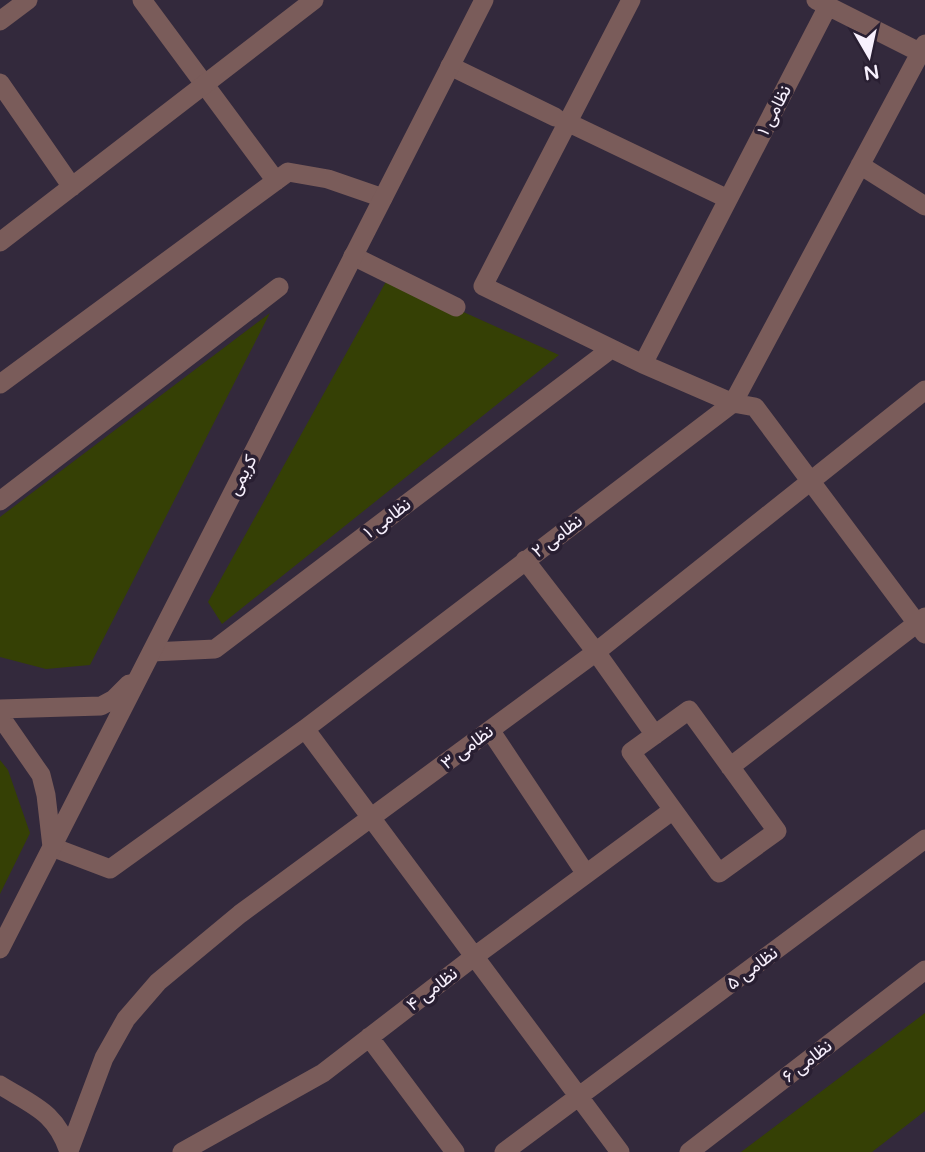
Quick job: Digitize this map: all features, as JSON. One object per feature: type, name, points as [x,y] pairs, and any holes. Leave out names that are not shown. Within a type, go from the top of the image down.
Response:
[{"type":"street","points":[[0,21],[28,0]]},
{"type":"street","points":[[142,0],[276,181]]},
{"type":"street","points":[[0,243],[314,0]]},
{"type":"street","name":"کریمی","points":[[0,949],[484,0]]},
{"type":"street","points":[[631,0],[561,119],[483,286],[643,364],[733,403],[755,407],[922,625],[730,767]]},
{"type":"street","points":[[822,3],[923,50]]},
{"type":"street","name":"نظامی ۱","points":[[643,364],[728,199],[822,3]]},
{"type":"street","name":"نظامی ۲","points":[[52,847],[110,869],[305,729],[733,403],[923,50]]},
{"type":"street","points":[[450,66],[728,199]]},
{"type":"street","points":[[0,83],[72,187]]},
{"type":"street","points":[[860,165],[925,206]]},
{"type":"street","points":[[0,384],[288,172],[328,179],[383,198]]},
{"type":"street","points":[[354,256],[456,307]]},
{"type":"street","points":[[0,501],[279,287]]},
{"type":"street","name":"نظامی ۱","points":[[152,652],[215,649],[611,349]]},
{"type":"street","name":"نظامی ۳","points":[[69,1152],[104,1058],[126,1018],[158,982],[240,914],[596,652],[925,390]]},
{"type":"street","points":[[525,560],[596,652],[655,735]]},
{"type":"street","points":[[0,709],[102,706],[114,699],[142,671]]},
{"type":"street","points":[[689,710],[730,767],[777,831],[719,873],[631,752],[689,710]]},
{"type":"street","points":[[0,716],[41,775],[52,847]]},
{"type":"street","points":[[305,729],[620,1152]]},
{"type":"street","points":[[490,730],[586,874]]},
{"type":"street","name":"نظامی ۴","points":[[182,1152],[323,1073],[475,956],[673,810]]},
{"type":"street","name":"نظامی ۵","points":[[504,1152],[925,839]]},
{"type":"street","name":"نظامی ۶","points":[[689,1152],[925,970]]},
{"type":"street","points":[[369,1037],[455,1152]]},
{"type":"street","points":[[0,1085],[47,1114],[60,1128],[69,1152]]},
{"type":"green space","points":[[388,278],[559,355],[222,624],[208,602]]},
{"type":"green space","points":[[270,313],[90,665],[46,669],[0,657],[0,517]]},
{"type":"green space","points":[[0,760],[8,770],[30,833],[0,894]]},
{"type":"green space","points":[[925,1013],[925,1111],[872,1152],[741,1152]]}]
